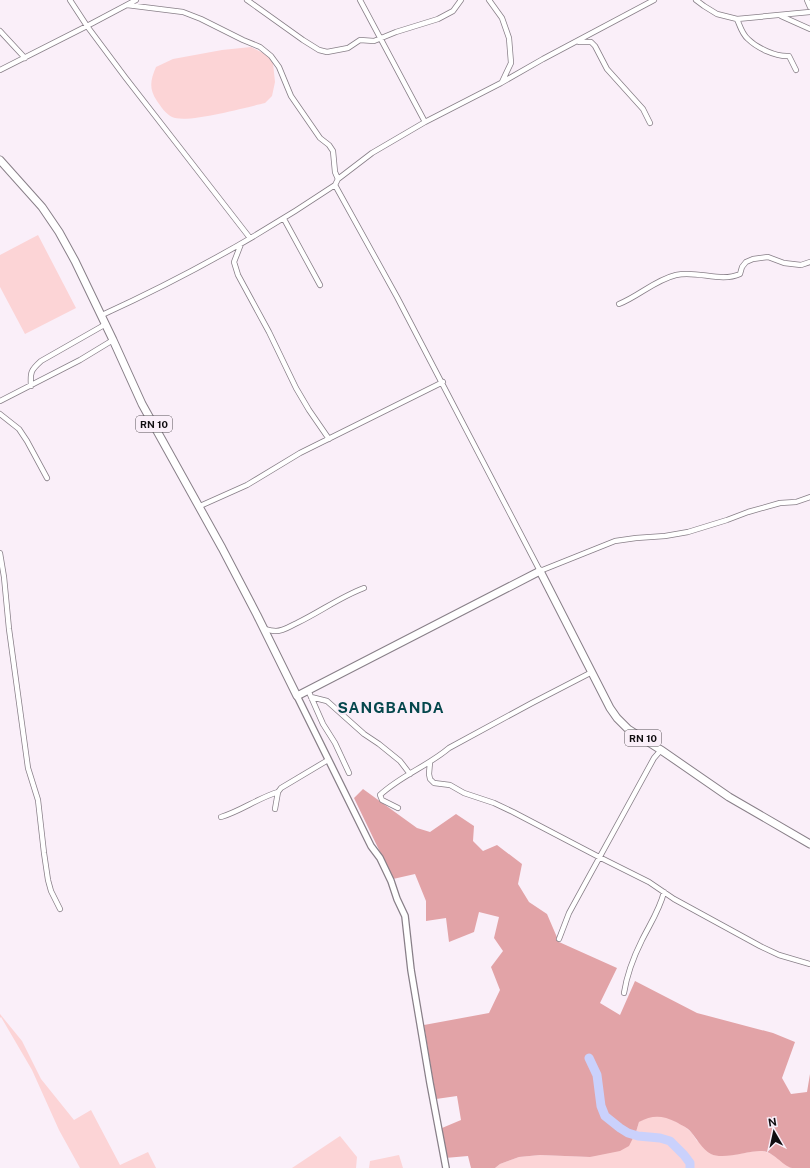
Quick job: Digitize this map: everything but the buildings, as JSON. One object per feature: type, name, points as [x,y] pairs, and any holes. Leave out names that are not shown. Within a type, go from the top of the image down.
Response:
[{"type":"main road","name":"RN 10","points":[[0,160],[42,207],[59,232],[102,315],[142,404],[200,506],[297,696]]},
{"type":"main road","name":"RN 10","points":[[540,571],[610,708],[617,718],[628,729],[729,797],[810,844]]},
{"type":"main road","points":[[297,696],[310,694],[540,571]]},
{"type":"street","points":[[70,0],[87,26],[235,221],[250,238]]},
{"type":"street","points":[[0,70],[136,0]]},
{"type":"street","points":[[247,0],[319,50],[326,52],[348,48],[360,40],[374,41],[396,32],[446,16],[453,11],[461,0]]},
{"type":"street","points":[[360,0],[425,122]]},
{"type":"street","points":[[489,0],[502,18],[508,35],[511,63],[501,83]]},
{"type":"street","points":[[102,315],[149,294],[284,219],[335,185],[338,179],[372,153],[425,122],[501,83],[654,0]]},
{"type":"street","points":[[696,0],[717,14],[737,19],[810,12]]},
{"type":"street","points":[[807,0],[810,7]]},
{"type":"street","points":[[126,5],[183,12],[260,47],[271,56],[279,67],[290,96],[320,138],[329,145],[333,151],[335,172],[338,179]]},
{"type":"street","points":[[780,16],[810,29]]},
{"type":"street","points":[[737,19],[742,32],[748,39],[769,52],[789,56],[796,70]]},
{"type":"street","points":[[0,31],[25,58]]},
{"type":"street","points":[[577,42],[590,42],[595,46],[608,69],[643,109],[650,123]]},
{"type":"street","points":[[335,185],[443,382],[540,571],[615,541],[688,532],[713,525],[748,512],[780,503],[796,502],[810,497]]},
{"type":"street","points":[[284,219],[320,285]]},
{"type":"street","points":[[241,244],[234,262],[238,274],[308,410],[329,439]]},
{"type":"street","points":[[619,304],[631,299],[657,283],[676,275],[688,273],[726,278],[733,277],[740,274],[746,262],[753,259],[768,257],[784,263],[801,265],[810,262]]},
{"type":"street","points":[[31,386],[30,376],[32,369],[41,361],[106,324]]},
{"type":"street","points":[[0,401],[80,360],[114,340]]},
{"type":"street","points":[[200,506],[247,485],[300,453],[443,382]]},
{"type":"street","points":[[0,414],[19,429],[28,441],[47,478]]},
{"type":"street","points":[[0,553],[8,629],[28,768],[38,800],[41,834],[48,880],[60,908]]},
{"type":"street","points":[[264,629],[278,631],[286,628],[313,616],[350,593],[364,588]]},
{"type":"street","points":[[398,808],[382,800],[380,795],[449,748],[592,672]]},
{"type":"street","points":[[310,694],[323,724],[335,743],[349,773]]},
{"type":"street","points":[[310,694],[327,701],[364,734],[400,761],[410,774]]},
{"type":"street","points":[[297,696],[368,840],[380,858],[405,916],[411,970],[446,1168]]},
{"type":"street","points":[[559,939],[569,914],[599,857],[654,758],[661,750]]},
{"type":"street","points":[[221,817],[231,814],[258,800],[278,792],[284,786],[328,760]]},
{"type":"street","points":[[430,762],[429,774],[430,779],[434,783],[450,785],[464,793],[494,803],[649,882],[674,899],[708,917],[717,924],[760,946],[779,955],[810,964]]},
{"type":"street","points":[[275,809],[278,792]]},
{"type":"street","points":[[624,992],[628,973],[642,940],[662,902],[664,892]]},
{"type":"shaded area","points":[[251,47],[267,55],[273,63],[275,82],[272,96],[265,103],[203,117],[180,119],[172,117],[168,114],[154,97],[151,85],[156,67],[173,59],[222,50]]},
{"type":"shaded area","points":[[38,235],[76,308],[25,334],[0,287],[0,255]]},
{"type":"shaded area","points":[[363,789],[417,828],[430,832],[456,814],[474,826],[473,841],[483,851],[497,845],[522,864],[518,884],[529,902],[547,914],[559,942],[617,968],[600,1003],[620,1015],[635,981],[697,1013],[773,1033],[795,1042],[782,1078],[791,1094],[807,1092],[810,1074],[810,1168],[792,1168],[765,1151],[716,1156],[702,1147],[686,1127],[662,1117],[648,1118],[639,1122],[629,1146],[620,1151],[590,1157],[540,1155],[519,1157],[500,1164],[495,1168],[471,1168],[468,1156],[445,1158],[442,1128],[461,1120],[457,1096],[436,1099],[424,1025],[489,1013],[500,990],[491,967],[503,951],[494,938],[499,917],[479,912],[474,932],[449,942],[446,918],[426,921],[426,901],[415,874],[393,879],[354,798]]},
{"type":"shaded area","points":[[0,1014],[22,1041],[41,1079],[74,1120],[91,1110],[120,1165],[148,1152],[156,1168],[80,1168],[59,1130],[32,1070],[1,1017],[0,1018]]},
{"type":"shaded area","points":[[647,1117],[667,1117],[684,1126],[692,1133],[697,1141],[732,1155],[761,1150],[771,1154],[792,1168],[495,1168],[500,1164],[519,1157],[540,1155],[590,1157],[636,1132],[639,1122]]},
{"type":"shaded area","points":[[340,1136],[357,1157],[356,1168],[292,1168]]},
{"type":"shaded area","points":[[399,1155],[403,1168],[369,1168],[370,1161]]},
{"type":"waterway","points":[[589,1058],[597,1075],[601,1106],[605,1116],[628,1133],[670,1141],[690,1163],[690,1168]]},
{"type":"district","name":"SANGBANDA","points":[[391,707]]}]
